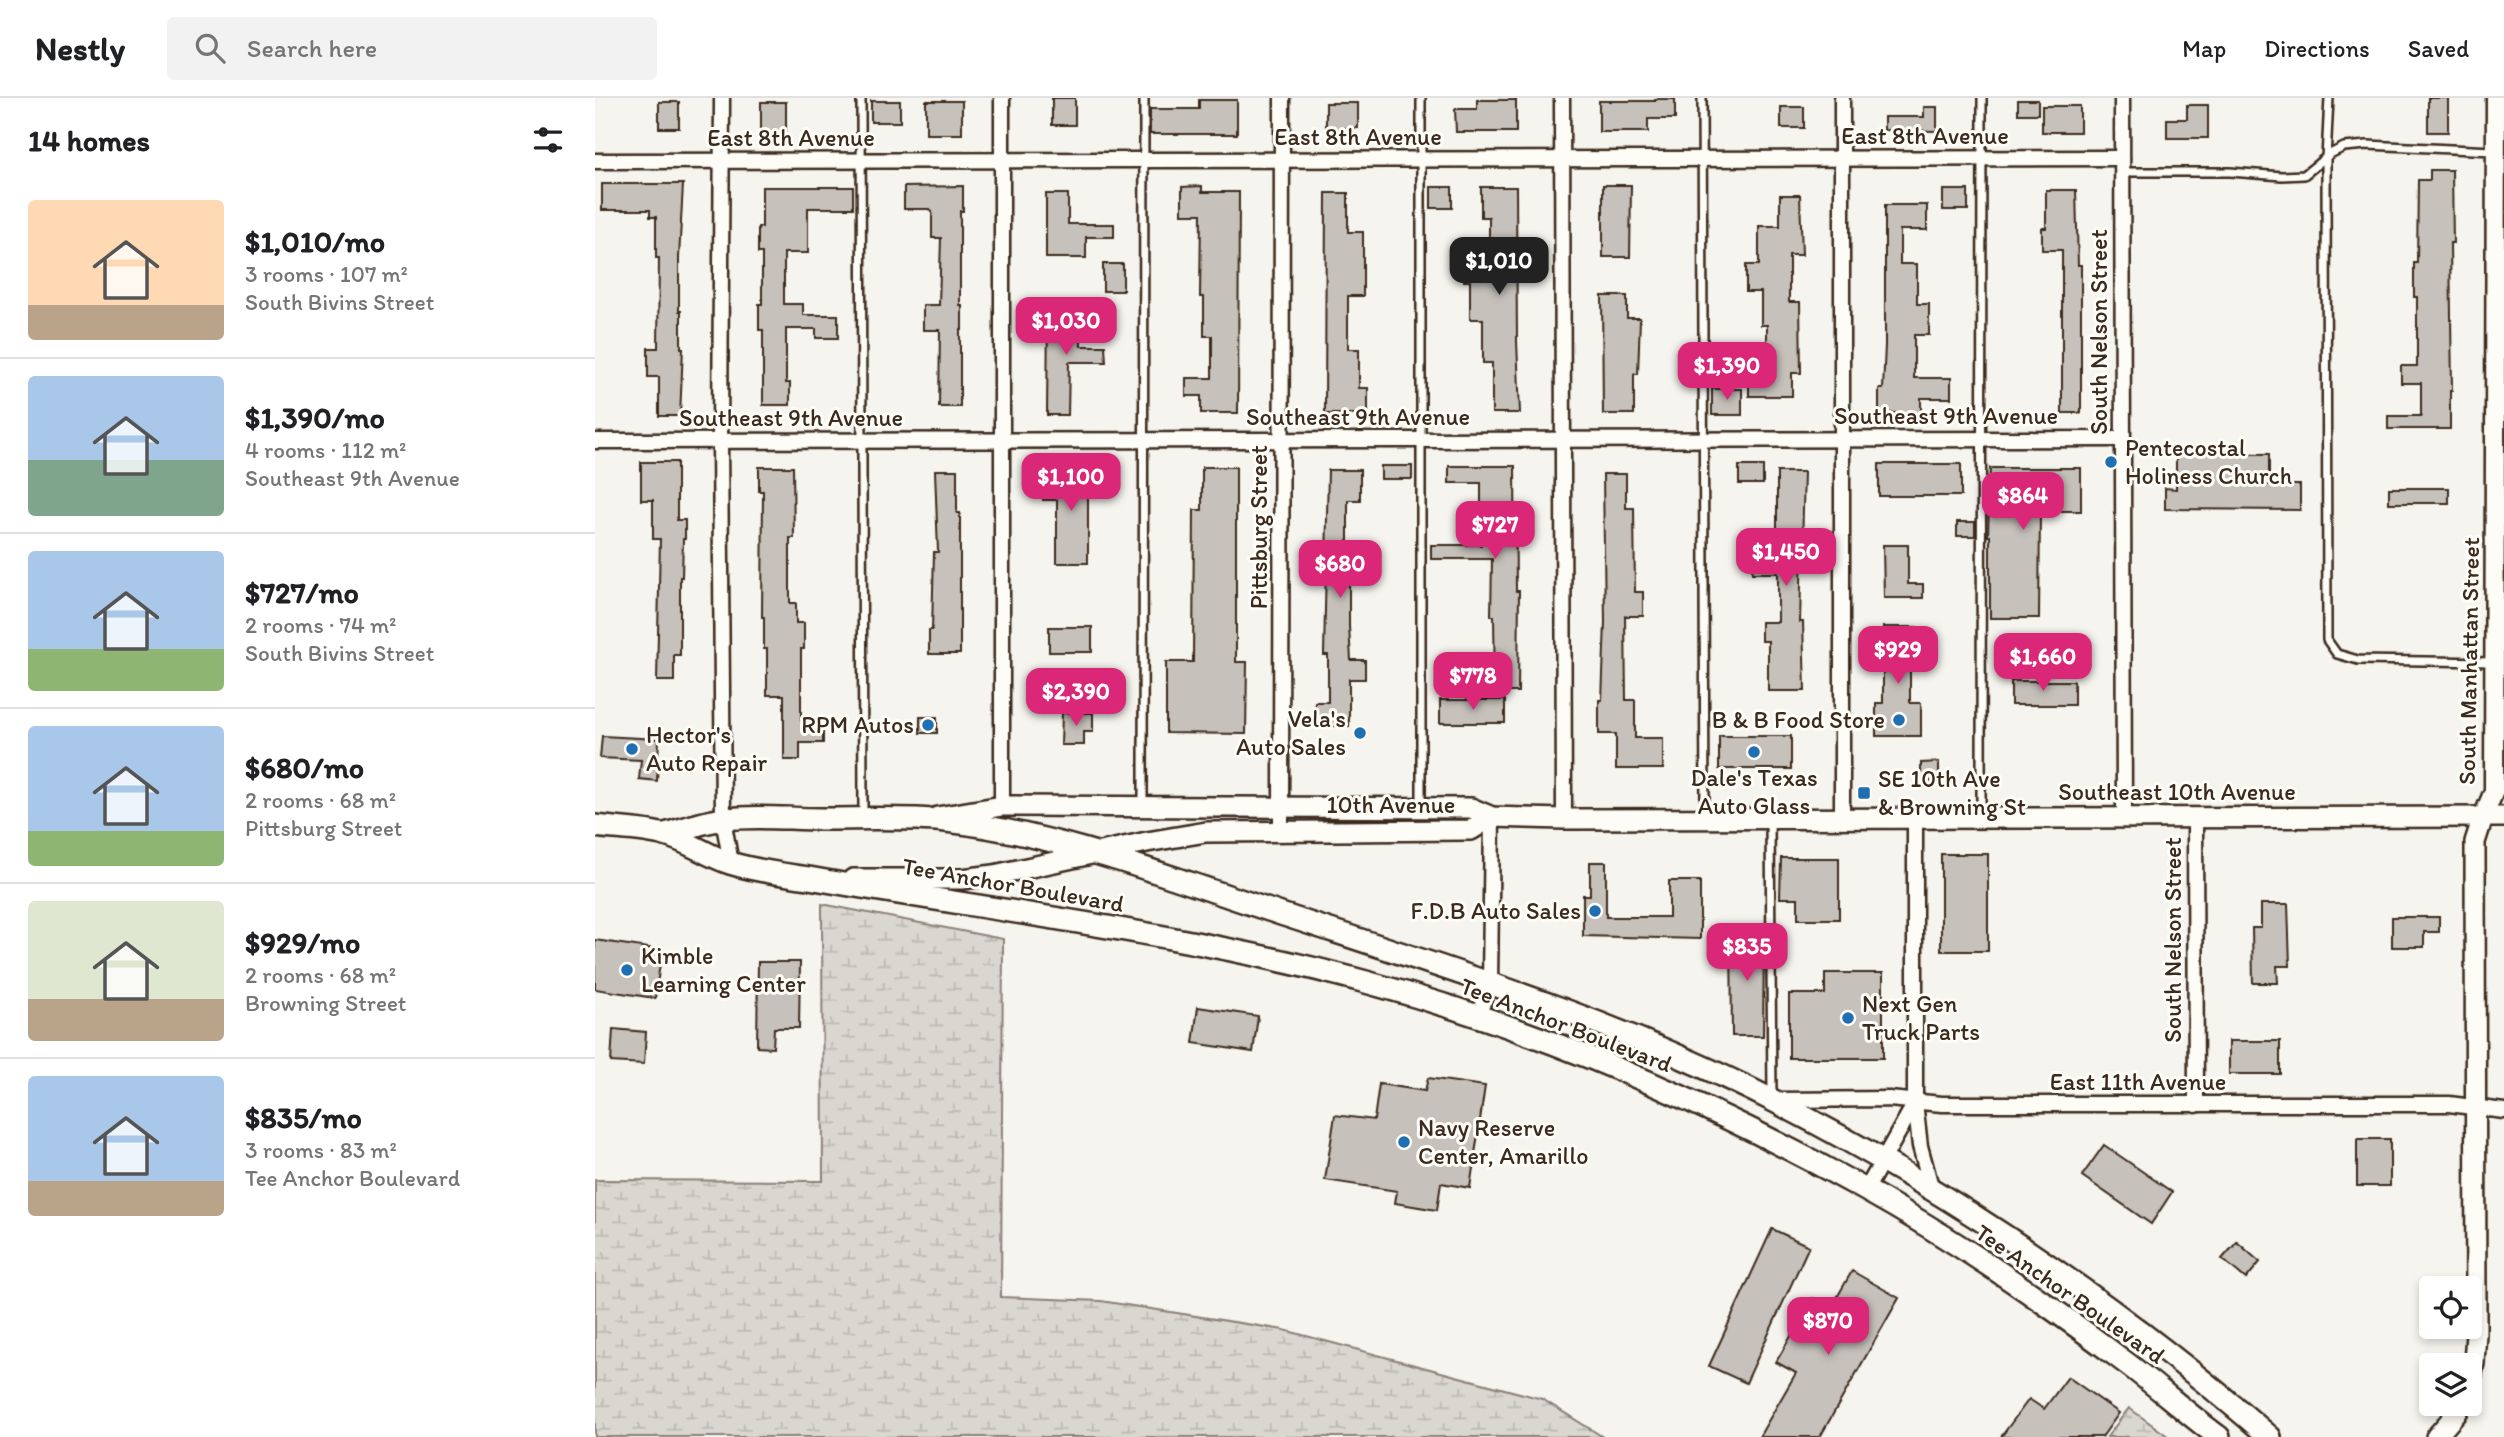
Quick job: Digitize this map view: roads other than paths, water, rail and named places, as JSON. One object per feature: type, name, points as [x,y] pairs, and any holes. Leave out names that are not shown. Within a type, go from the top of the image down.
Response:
[{"type":"main road","name":"10th Avenue","points":[[926,819],[1002,806],[1143,805],[1281,809],[1471,808],[1492,817]]},
{"type":"main road","name":"Southeast 10th Avenue","points":[[1492,817],[2483,817]]},
{"type":"main road","name":"10th Avenue","points":[[806,878],[962,879],[994,875],[1196,834],[1281,830],[1471,830],[1492,817]]},
{"type":"main road","points":[[2483,817],[2504,817]]},
{"type":"main road","name":"South Manhattan Street","points":[[2475,1353],[2475,842],[2483,817]]},
{"type":"main road","points":[[665,834],[723,819],[926,819]]},
{"type":"main road","name":"Tee Anchor Boulevard","points":[[926,819],[1053,840],[1490,983],[1585,1018],[1772,1100],[1883,1160],[2027,1248],[2120,1315],[2270,1437]]},
{"type":"main road","points":[[595,826],[665,834],[731,863],[806,878]]},
{"type":"main road","name":"Tee Anchor Boulevard","points":[[806,878],[1020,912],[1243,953],[1367,982],[1478,1017],[1573,1052],[1686,1099],[1866,1190],[2031,1293],[2126,1363],[2212,1434]]},
{"type":"main road","points":[[2436,1437],[2454,1416]]},
{"type":"street","points":[[722,98],[720,442],[723,819],[731,863]]},
{"type":"street","points":[[1002,98],[1002,806]]},
{"type":"street","name":"Pittsburg Street","points":[[1281,830],[1282,98]]},
{"type":"street","points":[[1562,98],[1564,818]]},
{"type":"street","points":[[1842,98],[1842,818]]},
{"type":"street","name":"South Nelson Street","points":[[2122,98],[2124,818]]},
{"type":"street","name":"South Manhattan Street","points":[[2483,817],[2494,791],[2499,694],[2494,662],[2499,156],[2496,98]]},
{"type":"street","name":"East 8th Avenue","points":[[595,161],[1982,159],[2122,165]]},
{"type":"street","name":"Southeast 9th Avenue","points":[[595,442],[2122,439]]},
{"type":"street","points":[[1478,1017],[1490,983],[1492,817]]},
{"type":"street","points":[[1915,818],[1915,1102],[1920,1146],[1932,1190]]},
{"type":"street","name":"South Nelson Street","points":[[2195,818],[2196,1105]]},
{"type":"street","name":"East 11th Avenue","points":[[1772,1100],[1889,1099],[1942,1104],[2449,1104],[2504,1111]]},
{"type":"street","points":[[1866,1190],[1915,1102]]},
{"type":"lane","points":[[861,98],[863,818]]},
{"type":"lane","points":[[1143,805],[1144,98]]},
{"type":"lane","points":[[1421,98],[1421,809]]},
{"type":"lane","points":[[1702,98],[1705,819]]},
{"type":"lane","points":[[1981,819],[1982,98]]},
{"type":"lane","points":[[2329,98],[2326,159],[2327,640],[2337,654],[2358,660],[2494,662]]},
{"type":"lane","points":[[2122,165],[2282,176],[2304,175],[2344,147],[2367,145],[2499,156]]},
{"type":"lane","points":[[1770,818],[1772,1100]]},
{"type":"place","name":"Pentecostal Holiness Church","points":[[2111,462]]},
{"type":"place","name":"B & B Food Store","points":[[1899,720]]},
{"type":"place","name":"RPM Autos","points":[[928,725]]},
{"type":"place","name":"Vela's Auto Sales","points":[[1360,733]]},
{"type":"place","name":"Hector's Auto Repair","points":[[632,749]]},
{"type":"place","name":"Dale's Texas Auto Glass","points":[[1754,752]]},
{"type":"place","name":"SE 10th Ave & Browning St","points":[[1864,793]]},
{"type":"place","name":"F.D.B Auto Sales","points":[[1595,911]]},
{"type":"place","name":"Kimble Learning Center","points":[[627,970]]},
{"type":"place","name":"Next Gen Truck Parts","points":[[1848,1018]]},
{"type":"place","name":"Navy Reserve Center, Amarillo","points":[[1404,1142]]}]
